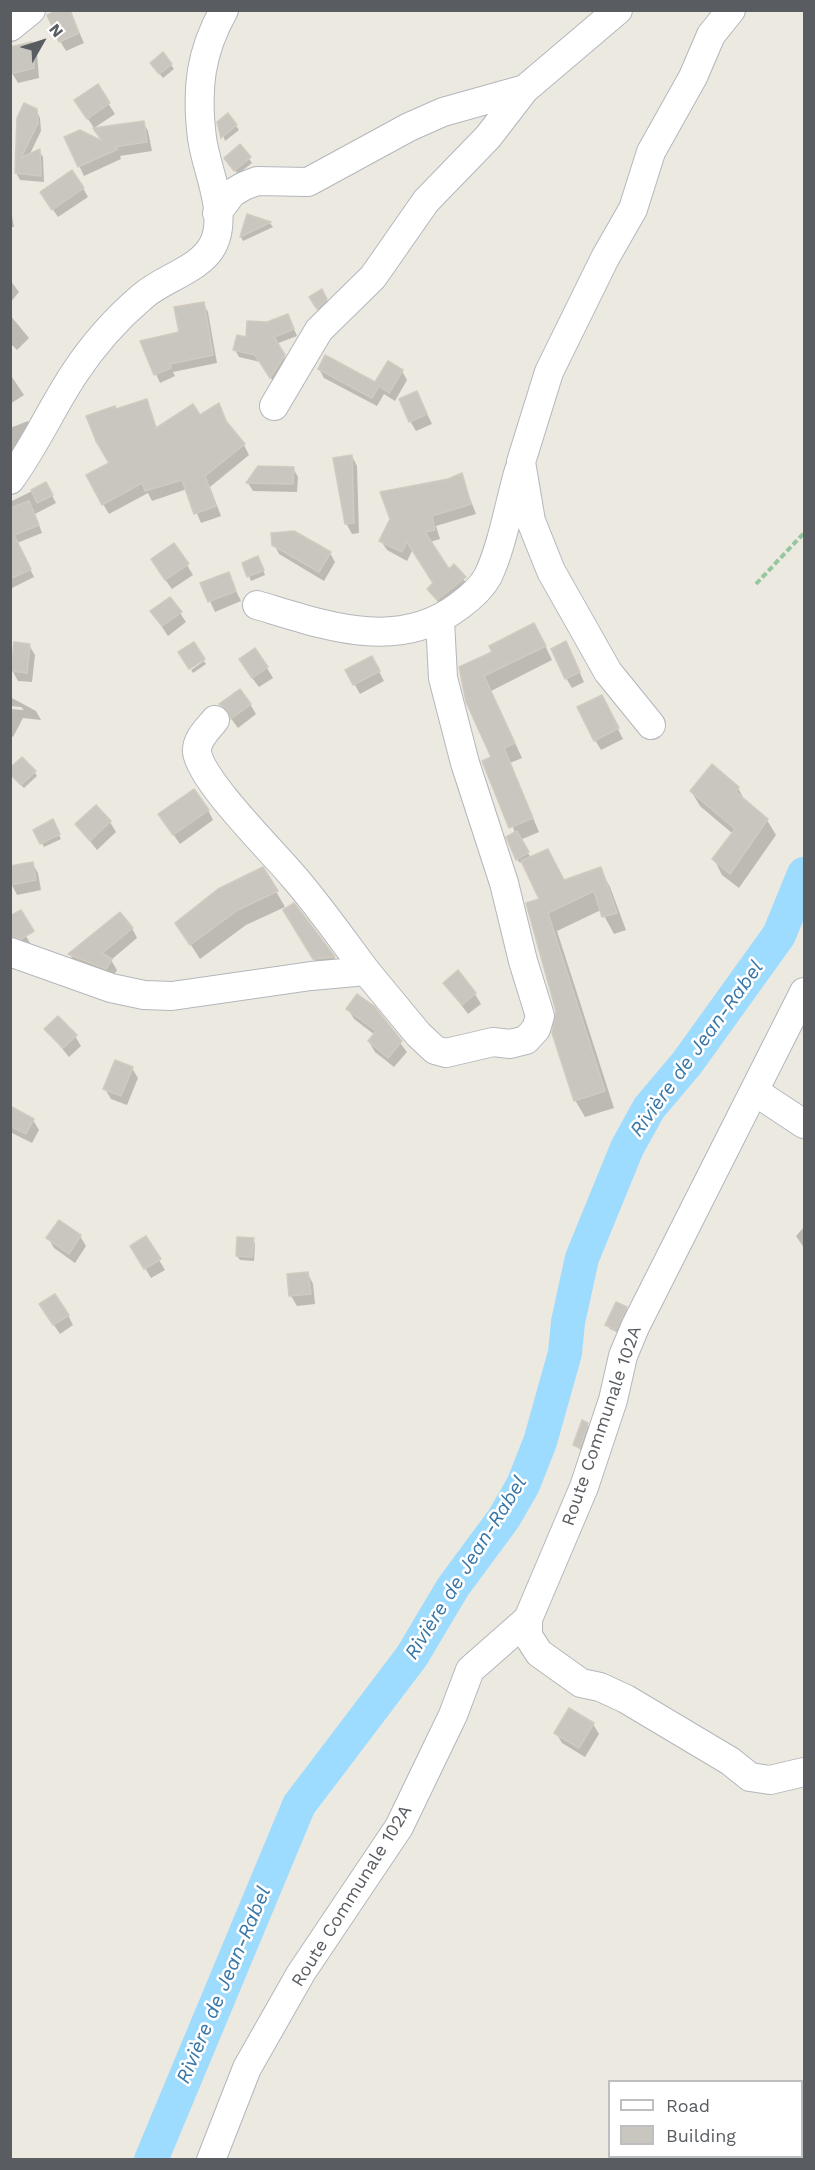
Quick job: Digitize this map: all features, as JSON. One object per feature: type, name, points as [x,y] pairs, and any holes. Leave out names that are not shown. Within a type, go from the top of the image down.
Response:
[{"type":"street","points":[[10,27],[30,10]]},
{"type":"street","points":[[10,480],[29,454],[74,374],[106,331],[144,294],[199,262],[212,246],[218,225],[217,213],[202,139],[199,92],[201,67],[212,33],[224,10]]},
{"type":"street","points":[[274,406],[320,330],[373,277],[426,201],[488,137],[525,89],[618,10]]},
{"type":"street","points":[[257,604],[355,631],[382,632],[440,621],[474,595],[487,577],[549,372],[605,258],[633,209],[651,152],[693,77],[711,35],[731,10]]},
{"type":"street","points":[[217,213],[232,193],[244,186],[257,181],[308,182],[409,127],[443,112],[525,89]]},
{"type":"street","points":[[521,462],[531,521],[551,571],[608,672],[651,725]]},
{"type":"street","points":[[215,720],[199,740],[197,751],[206,770],[229,803],[293,876],[418,1034],[435,1050],[446,1053],[493,1042],[510,1044],[526,1040],[536,1029],[540,1016],[523,961],[504,883],[449,705],[443,678],[440,621]]},
{"type":"street","points":[[10,952],[111,988],[162,996],[219,991],[311,976],[366,971]]},
{"type":"street","name":"Route Communale 102A","points":[[211,2160],[247,2068],[301,1973],[399,1827],[453,1715],[470,1670],[528,1619],[584,1487],[613,1400],[623,1356],[635,1327],[754,1091],[802,1003]]},
{"type":"street","points":[[754,1091],[804,1124]]},
{"type":"street","points":[[528,1619],[528,1636],[540,1653],[581,1683],[600,1687],[626,1699],[730,1761],[750,1777],[770,1780],[804,1772]]},
{"type":"path","points":[[756,584],[804,533]]},
{"type":"building","points":[[58,10],[70,10],[79,33],[59,42],[47,15]]},
{"type":"building","points":[[32,42],[34,68],[10,74],[10,47]]},
{"type":"building","points":[[163,52],[172,64],[159,74],[150,63]]},
{"type":"building","points":[[98,84],[110,103],[87,119],[74,100]]},
{"type":"building","points":[[24,103],[37,109],[38,123],[21,158],[40,149],[41,176],[15,173],[17,118]]},
{"type":"building","points":[[228,113],[237,125],[221,138],[217,122]]},
{"type":"building","points":[[144,121],[147,142],[114,147],[118,149],[78,167],[64,137],[80,130],[102,141],[93,128]]},
{"type":"building","points":[[240,144],[251,157],[234,171],[224,158]]},
{"type":"building","points":[[72,170],[84,188],[52,210],[40,192]]},
{"type":"building","points":[[247,214],[271,222],[240,237]]},
{"type":"building","points":[[322,289],[327,299],[317,309],[309,297]]},
{"type":"building","points":[[204,302],[213,355],[170,364],[171,368],[154,375],[140,341],[179,332],[174,307]]},
{"type":"building","points":[[288,314],[294,329],[274,337],[285,355],[270,378],[255,355],[233,350],[237,335],[246,337],[247,321],[267,322]]},
{"type":"building","points":[[325,355],[375,382],[388,361],[403,370],[389,393],[379,386],[372,398],[318,369]]},
{"type":"building","points":[[417,391],[427,414],[409,422],[399,399]]},
{"type":"building","points":[[147,399],[156,428],[193,404],[200,415],[219,403],[226,421],[245,444],[205,476],[216,506],[194,514],[182,480],[145,491],[142,483],[102,505],[86,475],[109,463],[96,441],[86,416],[115,406],[116,409]]},
{"type":"building","points":[[352,455],[354,523],[345,524],[333,458]]},
{"type":"building","points":[[258,466],[294,467],[293,484],[246,483]]},
{"type":"building","points":[[462,473],[471,504],[432,516],[435,530],[425,532],[449,569],[454,564],[466,577],[437,600],[427,589],[433,583],[407,542],[402,552],[379,541],[390,519],[380,492],[448,479]]},
{"type":"building","points":[[46,482],[53,495],[37,503],[31,490]]},
{"type":"building","points":[[29,501],[39,525],[14,535],[31,569],[10,579],[10,508]]},
{"type":"building","points":[[294,531],[331,552],[319,572],[272,545],[271,533]]},
{"type":"building","points":[[174,543],[189,564],[165,580],[151,559]]},
{"type":"building","points":[[258,556],[264,570],[247,577],[242,563]]},
{"type":"building","points":[[229,572],[236,591],[208,602],[200,583]]},
{"type":"building","points":[[170,597],[182,612],[162,626],[150,611]]},
{"type":"building","points":[[534,623],[546,646],[484,676],[515,743],[504,748],[533,818],[509,828],[482,761],[491,757],[466,702],[459,667],[492,652],[489,646]]},
{"type":"building","points":[[566,641],[580,672],[565,679],[551,649]]},
{"type":"building","points":[[14,642],[30,644],[27,673],[11,671]]},
{"type":"building","points":[[194,642],[205,659],[189,669],[178,652]]},
{"type":"building","points":[[255,648],[268,667],[252,678],[239,659]]},
{"type":"building","points":[[372,656],[380,671],[353,685],[345,670]]},
{"type":"building","points":[[240,689],[251,704],[231,719],[226,708],[219,704]]},
{"type":"building","points":[[602,695],[619,728],[594,741],[577,707]]},
{"type":"building","points":[[22,757],[36,771],[21,785],[10,774],[10,768]]},
{"type":"building","points":[[712,764],[739,787],[736,792],[768,819],[730,874],[712,859],[735,829],[690,791]]},
{"type":"building","points":[[194,789],[209,810],[173,835],[158,814]]},
{"type":"building","points":[[96,805],[111,821],[90,841],[75,824]]},
{"type":"building","points":[[53,819],[60,834],[40,844],[33,830]]},
{"type":"building","points":[[517,831],[529,852],[516,860],[506,837]]},
{"type":"building","points":[[548,849],[564,880],[601,867],[617,913],[602,917],[594,891],[548,913],[605,1091],[574,1101],[552,1033],[556,1011],[526,903],[539,899],[521,861]]},
{"type":"building","points":[[33,862],[36,880],[10,885],[10,866]]},
{"type":"building","points":[[263,867],[278,891],[238,910],[190,945],[175,923],[218,889]]},
{"type":"building","points":[[294,903],[335,957],[313,959],[283,910]]},
{"type":"building","points":[[21,910],[34,931],[21,939],[10,936],[10,916]]},
{"type":"building","points":[[120,912],[133,928],[102,953],[112,959],[106,969],[68,954]]},
{"type":"building","points":[[458,970],[476,993],[462,1005],[443,983]]},
{"type":"building","points":[[357,994],[374,1006],[402,1041],[388,1058],[368,1041],[376,1031],[346,1009]]},
{"type":"building","points":[[58,1016],[77,1035],[63,1048],[44,1029]]},
{"type":"building","points":[[115,1060],[133,1067],[121,1096],[103,1089]]},
{"type":"building","points":[[10,1106],[34,1119],[26,1134],[10,1126]]},
{"type":"building","points":[[59,1220],[81,1235],[69,1254],[46,1238]]},
{"type":"building","points":[[146,1236],[161,1259],[144,1269],[130,1246]]},
{"type":"building","points":[[237,1237],[254,1238],[252,1257],[236,1256]]},
{"type":"building","points":[[308,1272],[311,1294],[289,1296],[287,1274]]},
{"type":"building","points":[[55,1294],[69,1315],[53,1325],[39,1304]]},
{"type":"building","points":[[616,1302],[627,1307],[616,1330],[605,1325]]},
{"type":"building","points":[[582,1420],[588,1423],[580,1448],[573,1445]]},
{"type":"building","points":[[569,1708],[594,1723],[579,1748],[554,1733]]},
{"type":"waterway","name":"Rivière de Jean-Rabel","points":[[151,2160],[299,1805],[412,1656],[453,1587],[504,1518],[523,1485],[540,1442],[565,1353],[568,1322],[582,1258],[627,1148],[649,1108],[687,1063],[779,935],[804,874]]}]
